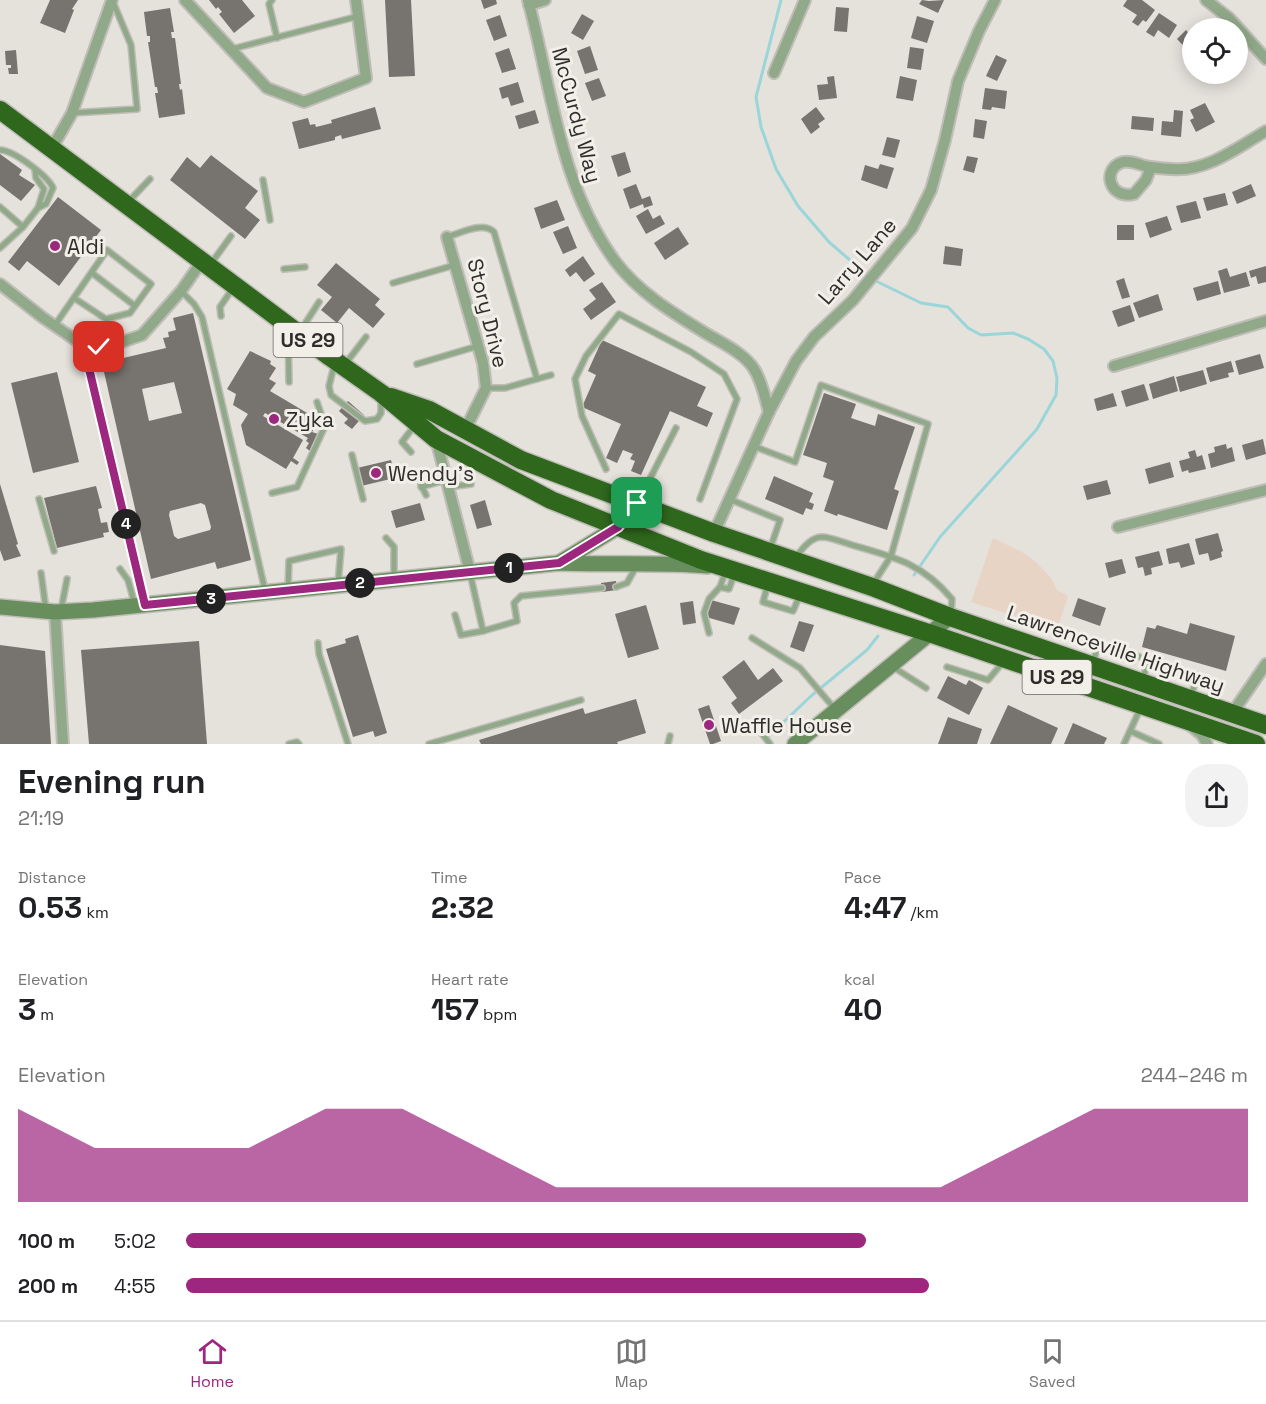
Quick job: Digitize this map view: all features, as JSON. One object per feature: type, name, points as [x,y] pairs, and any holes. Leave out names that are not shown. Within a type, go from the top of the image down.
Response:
[{"type":"highway","name":"US 29","points":[[6,117],[52,148],[293,330],[381,393],[436,439],[550,500],[728,569],[932,634],[1254,743]]},
{"type":"highway","name":"US 29","points":[[381,393],[429,410],[521,460],[714,533],[871,587],[950,618]]},
{"type":"highway","name":"Lawrenceville Highway","points":[[950,618],[1266,725]]},
{"type":"main road","points":[[559,563],[618,527],[637,503]]},
{"type":"main road","points":[[0,607],[54,612],[140,606],[559,563],[612,565],[667,562],[728,569]]},
{"type":"main road","points":[[799,742],[950,618]]},
{"type":"street","points":[[52,148],[72,113],[112,0]]},
{"type":"street","points":[[185,0],[267,88],[304,102],[366,78],[356,0]]},
{"type":"street","points":[[529,3],[545,0]]},
{"type":"street","points":[[774,73],[805,0]]},
{"type":"street","name":"Larry Lane","points":[[714,533],[769,412],[796,361],[814,337],[853,300],[912,228],[931,190],[958,81],[995,0]]},
{"type":"street","points":[[1206,0],[1229,18],[1266,59]]},
{"type":"street","name":"McCurdy Way","points":[[529,3],[562,152],[579,199],[593,228],[616,263],[649,297],[721,342],[754,368],[769,412]]},
{"type":"street","points":[[1151,167],[1186,170],[1202,166],[1266,131]]},
{"type":"street","name":"Story Drive","points":[[447,237],[483,363],[486,388],[465,430]]},
{"type":"street","points":[[0,284],[77,341],[87,346],[99,347],[142,335],[205,264]]},
{"type":"street","points":[[1114,366],[1266,321]]},
{"type":"street","points":[[436,439],[470,572]]},
{"type":"street","points":[[1118,527],[1266,490]]},
{"type":"street","points":[[54,612],[63,744]]},
{"type":"street","points":[[1233,712],[1266,663]]},
{"type":"street","points":[[1181,719],[1197,730],[1207,744]]},
{"type":"street","points":[[1231,744],[1254,743]]},
{"type":"lane","points":[[72,113],[138,109],[131,45],[112,0]]},
{"type":"lane","points":[[273,0],[269,7],[277,38]]},
{"type":"lane","points":[[230,50],[358,16]]},
{"type":"lane","points":[[0,150],[10,152],[50,182],[53,188],[46,204],[38,208],[23,227],[0,248]]},
{"type":"lane","points":[[126,204],[150,178]]},
{"type":"lane","points":[[263,180],[270,220]]},
{"type":"lane","points":[[0,207],[23,227]]},
{"type":"lane","points":[[447,237],[480,227],[488,227],[494,232],[537,379]]},
{"type":"lane","points":[[205,264],[231,236]]},
{"type":"lane","points":[[55,325],[107,250],[151,284],[130,313],[106,319],[74,298]]},
{"type":"lane","points":[[393,283],[455,265]]},
{"type":"lane","points":[[284,269],[305,267]]},
{"type":"lane","points":[[92,273],[135,306]]},
{"type":"lane","points":[[221,316],[220,307],[235,286]]},
{"type":"lane","points":[[181,291],[194,304],[202,317],[266,593]]},
{"type":"lane","points":[[289,382],[293,330],[319,302]]},
{"type":"lane","points":[[606,469],[582,416],[575,379],[586,356],[619,314],[691,352],[724,374],[737,399],[700,499]]},
{"type":"lane","points":[[366,337],[339,364],[329,386],[331,395],[365,421],[377,419],[381,413],[381,393]]},
{"type":"lane","points":[[87,346],[87,360],[140,606]]},
{"type":"lane","points":[[417,364],[478,346]]},
{"type":"lane","points":[[486,388],[505,388],[551,375]]},
{"type":"lane","points":[[753,446],[795,462],[821,385],[928,424],[891,556],[871,587]]},
{"type":"lane","points":[[272,493],[297,487],[325,426],[317,402]]},
{"type":"lane","points":[[411,452],[402,442],[416,423]]},
{"type":"lane","points":[[637,503],[676,428]]},
{"type":"lane","points":[[352,455],[363,499]]},
{"type":"lane","points":[[426,495],[421,485],[471,484]]},
{"type":"lane","points":[[729,499],[780,520],[769,552]]},
{"type":"lane","points":[[39,500],[54,551]]},
{"type":"lane","points":[[793,560],[808,543],[819,537],[910,563],[928,574],[952,599],[950,618]]},
{"type":"lane","points":[[386,538],[394,547],[394,580]]},
{"type":"lane","points":[[288,591],[289,561],[341,549],[338,586]]},
{"type":"lane","points":[[616,587],[627,583],[638,563]]},
{"type":"lane","points":[[120,569],[128,580],[140,606]]},
{"type":"lane","points":[[709,633],[704,613],[709,599],[720,587],[728,569]]},
{"type":"lane","points":[[720,587],[729,589],[728,569]]},
{"type":"lane","points":[[470,572],[483,631]]},
{"type":"lane","points":[[41,573],[54,612]]},
{"type":"lane","points":[[54,612],[67,579]]},
{"type":"lane","points":[[455,615],[461,635],[483,631],[517,621],[514,603],[521,596],[602,588]]},
{"type":"lane","points":[[752,638],[800,668],[836,710]]},
{"type":"lane","points":[[318,642],[319,654],[348,744]]},
{"type":"lane","points":[[1091,666],[1098,646],[1140,657]]},
{"type":"lane","points":[[947,667],[988,680],[1006,659]]},
{"type":"lane","points":[[1141,683],[1149,660]]},
{"type":"lane","points":[[891,666],[926,688]]},
{"type":"lane","points":[[1190,699],[1197,675]]},
{"type":"lane","points":[[429,744],[581,700]]},
{"type":"lane","points":[[1124,744],[1142,706]]},
{"type":"lane","points":[[754,723],[770,744]]},
{"type":"lane","points":[[1130,731],[1160,744]]},
{"type":"lane","points":[[668,744],[670,736]]},
{"type":"lane","points":[[289,744],[297,742],[299,744]]},
{"type":"shaded area","points":[[993,538],[1022,552],[1036,562],[1051,578],[1057,590],[1068,596],[1057,630],[971,602]]},
{"type":"building","points":[[50,0],[78,0],[72,9],[74,10],[65,33],[40,23]]},
{"type":"building","points":[[209,0],[242,0],[255,16],[234,33],[219,14],[222,12],[218,7],[216,9]]},
{"type":"building","points":[[385,0],[411,0],[415,76],[389,77]]},
{"type":"building","points":[[481,0],[496,0],[497,4],[484,9]]},
{"type":"building","points":[[922,0],[944,0],[938,13],[919,4]]},
{"type":"building","points":[[1127,0],[1142,0],[1155,10],[1146,22],[1143,20],[1138,26],[1132,22],[1137,15],[1123,6]]},
{"type":"building","points":[[836,7],[849,8],[847,32],[834,31]]},
{"type":"building","points":[[170,8],[174,32],[171,32],[172,38],[175,38],[181,84],[179,84],[180,90],[182,89],[185,114],[159,118],[155,93],[158,93],[148,42],[150,42],[150,36],[147,36],[144,12]]},
{"type":"building","points":[[1159,13],[1177,25],[1169,38],[1158,30],[1154,37],[1146,32]]},
{"type":"building","points":[[582,14],[594,21],[583,40],[571,33]]},
{"type":"building","points":[[500,15],[507,36],[494,41],[486,20]]},
{"type":"building","points":[[917,16],[934,21],[927,43],[911,38]]},
{"type":"building","points":[[1182,34],[1182,44],[1177,39]]},
{"type":"building","points":[[590,46],[598,70],[585,74],[577,51]]},
{"type":"building","points":[[910,47],[924,49],[921,70],[907,68]]},
{"type":"building","points":[[509,48],[516,69],[502,73],[495,53]]},
{"type":"building","points":[[16,50],[18,74],[9,74],[8,68],[11,68],[11,65],[6,65],[5,51]]},
{"type":"building","points":[[996,55],[1007,60],[997,81],[986,76]]},
{"type":"building","points":[[834,76],[837,98],[819,100],[817,85],[828,84],[827,77]]},
{"type":"building","points":[[900,76],[917,80],[913,101],[896,98]]},
{"type":"building","points":[[599,78],[606,96],[592,101],[585,83]]},
{"type":"building","points":[[518,82],[524,102],[511,106],[508,97],[502,99],[499,88]]},
{"type":"building","points":[[985,88],[1007,91],[1005,109],[992,107],[991,110],[982,109]]},
{"type":"building","points":[[1205,103],[1215,122],[1196,132],[1190,120],[1194,118],[1190,110]]},
{"type":"building","points":[[375,107],[381,129],[342,139],[341,135],[335,137],[335,140],[299,149],[292,122],[308,118],[310,125],[315,124],[316,127],[332,123],[331,120]]},
{"type":"building","points":[[816,107],[825,119],[818,124],[820,127],[811,134],[801,119]]},
{"type":"building","points":[[535,110],[539,123],[519,129],[515,116]]},
{"type":"building","points":[[1174,110],[1183,111],[1181,137],[1161,135],[1162,121],[1173,122]]},
{"type":"building","points":[[1132,116],[1154,118],[1153,131],[1131,129]]},
{"type":"building","points":[[975,119],[987,121],[984,139],[973,137]]},
{"type":"building","points":[[887,137],[900,140],[895,158],[882,155]]},
{"type":"building","points":[[625,152],[631,172],[618,177],[611,156]]},
{"type":"building","points":[[0,154],[22,170],[19,175],[35,185],[21,201],[0,185]]},
{"type":"building","points":[[211,155],[258,191],[245,208],[260,220],[245,239],[170,180],[187,157],[200,168]]},
{"type":"building","points":[[967,156],[978,158],[974,173],[963,170]]},
{"type":"building","points":[[880,164],[894,168],[887,189],[861,180],[865,165],[878,169]]},
{"type":"building","points":[[636,184],[642,199],[650,196],[653,205],[644,208],[643,204],[630,209],[623,189]]},
{"type":"building","points":[[1251,184],[1256,196],[1237,204],[1232,192]]},
{"type":"building","points":[[1225,193],[1228,205],[1207,211],[1203,198]]},
{"type":"building","name":"Aldi","points":[[58,197],[101,230],[59,286],[27,261],[19,271],[8,262]]},
{"type":"building","points":[[557,200],[565,220],[541,229],[534,208]]},
{"type":"building","points":[[1196,201],[1201,218],[1181,223],[1176,206]]},
{"type":"building","points":[[648,209],[653,219],[660,215],[665,224],[646,234],[636,216]]},
{"type":"building","points":[[1167,216],[1172,230],[1150,238],[1145,223]]},
{"type":"building","points":[[1117,225],[1134,225],[1134,240],[1117,240]]},
{"type":"building","points":[[568,226],[577,248],[563,254],[553,232]]},
{"type":"building","points":[[678,227],[689,244],[665,260],[654,243]]},
{"type":"building","points":[[945,246],[963,249],[961,266],[943,264]]},
{"type":"building","points":[[583,256],[595,274],[584,282],[576,272],[570,277],[565,270]]},
{"type":"building","points":[[336,263],[380,299],[375,305],[385,314],[373,328],[349,308],[337,323],[321,310],[332,297],[317,285]]},
{"type":"building","points":[[1266,266],[1266,282],[1258,284],[1256,276],[1251,278],[1249,271]]},
{"type":"building","points":[[1227,268],[1230,277],[1246,272],[1250,286],[1224,293],[1218,271]]},
{"type":"building","points":[[1124,278],[1130,297],[1122,299],[1116,281]]},
{"type":"building","points":[[1218,281],[1221,294],[1197,301],[1193,288]]},
{"type":"building","points":[[602,282],[616,302],[591,320],[583,309],[596,299],[589,290]]},
{"type":"building","points":[[1158,294],[1163,310],[1139,318],[1133,303]]},
{"type":"building","points":[[1130,305],[1135,321],[1118,327],[1112,311]]},
{"type":"building","points":[[193,313],[251,560],[217,569],[215,562],[151,579],[102,363],[166,348],[163,338],[169,337],[168,332],[176,330],[173,318]],"holes":[[[174,382],[182,413],[149,421],[142,389]],[[201,503],[205,505],[210,530],[178,539],[174,536],[170,511]]]},
{"type":"building","points":[[602,340],[706,387],[697,406],[713,413],[707,427],[670,411],[641,475],[631,471],[635,461],[630,459],[633,454],[623,450],[617,463],[606,458],[621,424],[582,407],[596,375],[588,371]]},
{"type":"building","points":[[250,351],[271,361],[270,364],[276,368],[269,379],[276,383],[270,391],[319,420],[312,432],[318,434],[310,451],[306,448],[309,443],[306,441],[308,438],[265,413],[263,416],[303,440],[293,458],[299,462],[297,465],[291,461],[286,469],[246,445],[241,425],[248,414],[233,405],[236,394],[227,389]]},
{"type":"building","points":[[1260,354],[1264,368],[1239,375],[1235,361]]},
{"type":"building","points":[[1231,361],[1234,372],[1228,373],[1229,377],[1210,382],[1206,368]]},
{"type":"building","points":[[1203,370],[1207,384],[1180,392],[1176,377]]},
{"type":"building","points":[[57,372],[79,462],[33,473],[11,383]]},
{"type":"building","points":[[1174,376],[1178,391],[1153,399],[1149,384]]},
{"type":"building","points":[[1144,384],[1149,400],[1126,407],[1121,391]]},
{"type":"building","points":[[824,393],[856,404],[851,418],[875,426],[878,414],[915,427],[894,489],[899,491],[887,530],[824,511],[834,481],[823,477],[827,463],[803,455]]},
{"type":"building","points":[[1113,393],[1117,406],[1097,411],[1094,399]]},
{"type":"building","points":[[348,401],[364,415],[352,429],[344,423],[348,419],[339,411]]},
{"type":"building","points":[[1263,439],[1266,454],[1246,460],[1242,445]]},
{"type":"building","points":[[1226,444],[1227,449],[1232,447],[1235,461],[1211,468],[1208,454],[1215,452],[1214,447]]},
{"type":"building","points":[[1195,450],[1197,457],[1202,455],[1206,469],[1189,473],[1188,470],[1182,472],[1179,461],[1190,458],[1188,452]]},
{"type":"building","name":"Wendy's","points":[[391,460],[395,478],[361,486],[357,468]]},
{"type":"building","points":[[1170,462],[1174,477],[1149,484],[1145,469]]},
{"type":"building","points":[[774,476],[813,493],[809,502],[814,504],[812,510],[806,508],[803,515],[765,499]]},
{"type":"building","points":[[1107,480],[1111,494],[1087,500],[1083,486]]},
{"type":"building","points":[[0,484],[21,556],[4,561],[0,550]]},
{"type":"building","points":[[96,486],[102,508],[98,509],[101,523],[107,522],[109,532],[103,533],[104,537],[57,548],[44,498]]},
{"type":"building","points":[[485,500],[492,525],[477,529],[470,505]]},
{"type":"building","points":[[420,503],[425,520],[396,528],[391,511]]},
{"type":"building","points":[[1218,533],[1223,551],[1221,552],[1222,557],[1210,561],[1208,553],[1199,555],[1195,539]]},
{"type":"building","points":[[1189,543],[1195,564],[1181,568],[1179,562],[1169,564],[1166,549]]},
{"type":"building","points":[[1159,551],[1163,565],[1151,568],[1152,574],[1145,576],[1143,567],[1138,568],[1135,557]]},
{"type":"building","points":[[1122,559],[1126,573],[1109,578],[1105,563]]},
{"type":"building","points":[[616,581],[617,590],[602,592],[601,583]]},
{"type":"building","points":[[1078,598],[1106,608],[1100,626],[1072,616]]},
{"type":"building","points":[[711,600],[740,608],[734,625],[706,617]]},
{"type":"building","points":[[693,601],[696,623],[683,625],[680,603]]},
{"type":"building","points":[[646,605],[659,649],[628,658],[615,614]]},
{"type":"building","points":[[799,621],[814,625],[804,652],[790,647]]},
{"type":"building","points":[[1190,623],[1235,636],[1226,671],[1142,647],[1147,627],[1155,629],[1157,625],[1187,634]]},
{"type":"building","points":[[358,635],[387,733],[375,737],[373,731],[353,737],[326,649],[346,643],[345,639]]},
{"type":"building","points":[[199,641],[207,744],[89,744],[81,650]]},
{"type":"building","points":[[0,645],[45,651],[51,744],[0,744]]},
{"type":"building","points":[[744,660],[758,680],[773,668],[783,681],[739,714],[731,703],[737,698],[722,677]]},
{"type":"building","points":[[948,676],[966,685],[969,680],[983,688],[969,715],[937,698]]},
{"type":"building","points":[[636,699],[646,733],[617,742],[618,744],[481,744],[479,740],[583,708],[585,714]]},
{"type":"building","name":"Waffle House","points":[[709,705],[721,741],[713,744],[710,744],[698,709]]},
{"type":"building","points":[[1008,705],[1058,728],[1051,744],[990,744]]},
{"type":"building","points":[[948,717],[982,729],[977,744],[938,744]]},
{"type":"building","points":[[1073,723],[1107,738],[1104,744],[1064,744]]},
{"type":"waterway","points":[[781,0],[756,97],[761,127],[776,169],[798,206],[829,242],[866,274]]},
{"type":"waterway","points":[[878,282],[921,303],[948,307],[968,328],[981,335],[1013,333],[1028,339],[1044,349],[1053,361],[1057,378],[1056,395],[1037,429],[940,537],[914,575]]},
{"type":"waterway","points":[[770,735],[811,696],[867,650],[878,636]]},
{"type":"place","name":"Aldi","points":[[55,246]]},
{"type":"place","name":"Zyka","points":[[274,419]]},
{"type":"place","name":"Wendy's","points":[[376,473]]},
{"type":"place","name":"Waffle House","points":[[709,725]]},
{"type":"route","points":[[99,347],[87,346],[87,360],[145,605],[559,563],[618,527],[637,503]]}]
